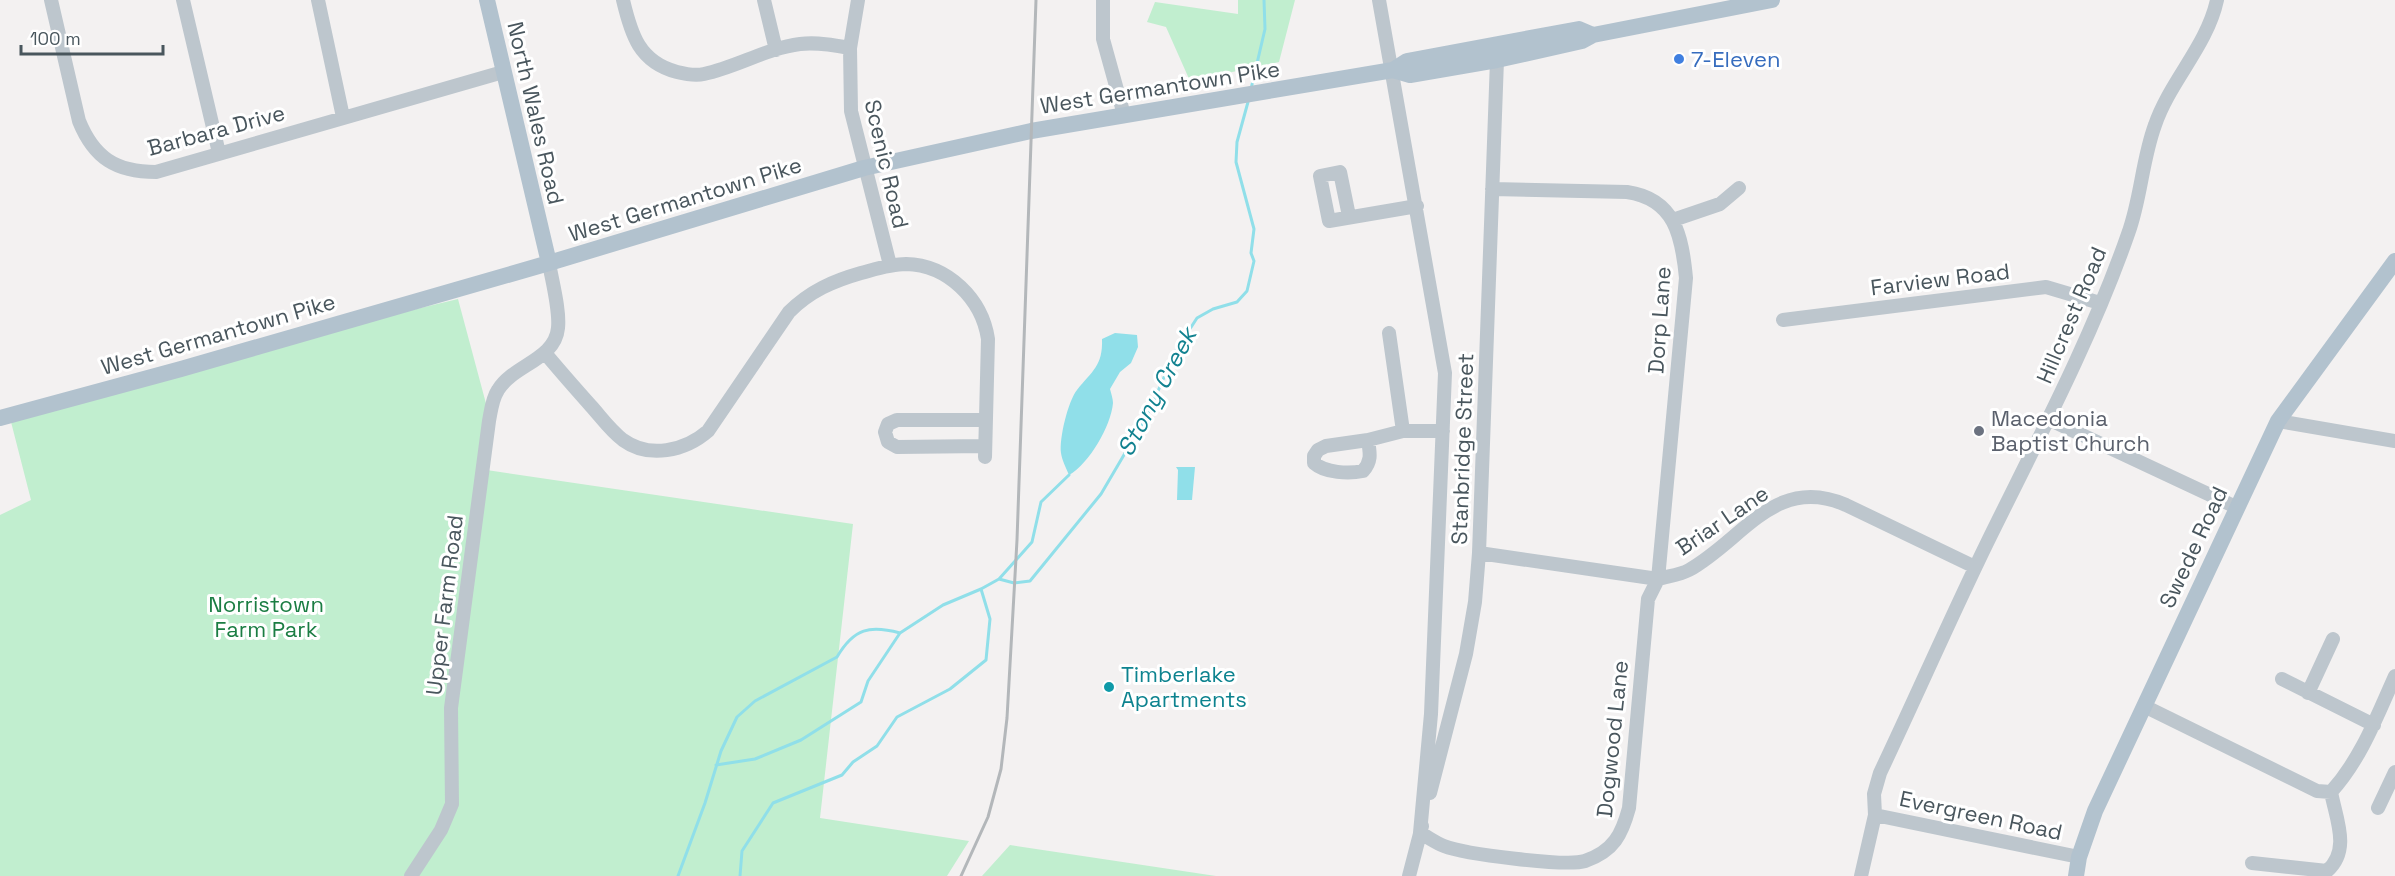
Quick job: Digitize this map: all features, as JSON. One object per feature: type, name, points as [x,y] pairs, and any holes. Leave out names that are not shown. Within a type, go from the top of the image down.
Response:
[{"type":"main road","name":"North Wales Road","points":[[487,0],[549,263]]},
{"type":"main road","name":"West Germantown Pike","points":[[1393,70],[1410,75],[1497,60],[1582,41],[1593,35],[1772,0]]},
{"type":"main road","name":"West Germantown Pike","points":[[0,418],[181,369],[549,263],[864,168],[1031,131],[1393,70],[1407,61],[1579,29],[1593,35]]},
{"type":"main road","name":"Swede Road","points":[[2076,876],[2079,856],[2095,811],[2277,422],[2395,261]]},
{"type":"street","name":"Barbara Drive","points":[[51,0],[83,132],[98,153],[117,167],[142,172],[156,172],[503,72]]},
{"type":"street","points":[[183,0],[219,153]]},
{"type":"street","points":[[318,0],[343,117]]},
{"type":"street","points":[[622,0],[635,39],[648,59],[665,69],[684,74],[702,75],[800,44],[850,48]]},
{"type":"street","points":[[764,0],[776,50]]},
{"type":"street","name":"Scenic Road","points":[[858,0],[850,48],[851,111],[890,265]]},
{"type":"street","points":[[1103,0],[1103,39],[1124,115]]},
{"type":"street","name":"Stanbridge Street","points":[[1379,0],[1445,373],[1431,714],[1420,833]]},
{"type":"street","name":"Hillcrest Road","points":[[1861,876],[1875,815],[1875,794],[1880,773],[1975,567],[2048,419],[2100,303],[2139,201],[2149,142],[2161,107],[2213,19],[2217,0]]},
{"type":"street","name":"Stanbridge Street","points":[[1409,876],[1466,654],[1475,602],[1479,553],[1497,60]]},
{"type":"street","points":[[1492,189],[1627,192],[1645,195],[1673,220],[1720,204],[1739,188]]},
{"type":"street","points":[[1349,216],[1417,206]]},
{"type":"street","name":"Dorp Lane","points":[[1658,579],[1686,278],[1680,234],[1673,220]]},
{"type":"street","name":"North Wales Road","points":[[545,353],[558,330],[549,263]]},
{"type":"street","points":[[545,353],[606,423],[625,441],[644,449],[667,451],[678,449],[699,439],[708,431],[795,305],[826,284],[890,265],[913,264],[944,275],[965,290],[978,308],[988,339],[985,451],[897,447],[888,442],[885,432],[888,424],[897,420],[985,420]]},
{"type":"street","name":"Farview Road","points":[[1783,320],[2046,287],[2100,303]]},
{"type":"street","points":[[1389,333],[1403,431]]},
{"type":"street","name":"Upper Farm Road","points":[[411,876],[441,830],[452,804],[451,708],[484,455],[495,397],[507,380],[545,353]]},
{"type":"street","points":[[2048,419],[2236,507]]},
{"type":"street","points":[[2277,422],[2395,441]]},
{"type":"street","points":[[1368,440],[1403,431],[1443,431]]},
{"type":"street","name":"Briar Lane","points":[[1479,553],[1658,579],[1687,572],[1766,511],[1798,497],[1814,496],[1838,502],[1975,567]]},
{"type":"street","name":"Dogwood Lane","points":[[1420,833],[1445,846],[1473,852],[1567,864],[1584,862],[1612,845],[1623,831],[1629,807],[1648,599],[1658,579]]},
{"type":"street","points":[[2308,693],[2332,639]]},
{"type":"street","points":[[2331,792],[2342,780],[2374,725],[2395,676]]},
{"type":"street","points":[[2282,679],[2374,725]]},
{"type":"street","points":[[2144,706],[2317,791],[2331,792]]},
{"type":"street","points":[[2378,808],[2395,772]]},
{"type":"street","points":[[2252,863],[2327,871],[2336,863],[2341,847],[2331,792]]},
{"type":"street","name":"Evergreen Road","points":[[1875,815],[2079,856]]},
{"type":"green space","points":[[1238,0],[1295,0],[1279,62],[1190,81],[1166,27],[1147,22],[1155,2],[1238,14]]},
{"type":"green space","name":"Norristown Farm Park","points":[[458,299],[488,411],[480,469],[853,524],[820,818],[969,841],[947,876],[0,876],[0,515],[31,500],[10,418],[358,323]]},
{"type":"green space","points":[[1010,845],[1216,876],[982,876]]},
{"type":"water","points":[[1115,333],[1137,335],[1138,347],[1131,363],[1120,372],[1110,389],[1113,403],[1108,422],[1098,444],[1077,470],[1069,475],[1061,453],[1067,411],[1077,390],[1092,373],[1101,356],[1102,339]]},
{"type":"water","points":[[1176,467],[1195,467],[1192,500],[1177,500],[1178,470]]},
{"type":"waterway","name":"Stony Creek","points":[[1251,89],[1265,29],[1264,0]]},
{"type":"waterway","name":"Stony Creek","points":[[678,876],[721,751],[737,717],[755,701],[837,657],[850,640],[864,631],[880,629],[900,633],[943,605],[999,579],[1014,583],[1030,581],[1101,494],[1148,414],[1175,352],[1197,318],[1213,309],[1237,302],[1247,291],[1254,261],[1251,253],[1254,229],[1236,162],[1237,142],[1248,102]]},
{"type":"waterway","name":"Stony Creek","points":[[999,579],[1032,542],[1041,502],[1069,475]]},
{"type":"waterway","name":"Stony Creek","points":[[740,876],[742,851],[773,803],[842,775],[853,762],[877,746],[897,717],[950,689],[986,660],[990,619],[981,589]]},
{"type":"waterway","name":"Stony Creek","points":[[716,765],[755,759],[801,740],[861,702],[868,681],[900,633]]},
{"type":"railway","points":[[961,876],[988,817],[1001,769],[1007,718],[1017,540],[1036,0]]},
{"type":"place","name":"7-Eleven","points":[[1679,59]]},
{"type":"place","name":"Macedonia Baptist Church","points":[[1979,431]]},
{"type":"place","name":"Timberlake Apartments","points":[[1109,687]]}]
